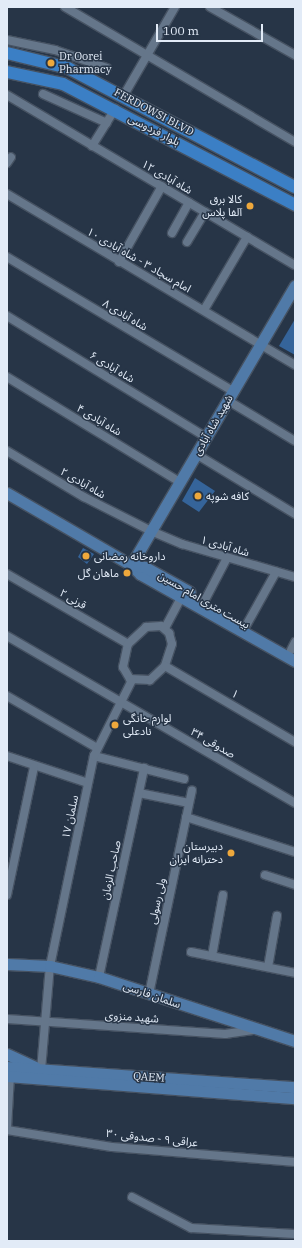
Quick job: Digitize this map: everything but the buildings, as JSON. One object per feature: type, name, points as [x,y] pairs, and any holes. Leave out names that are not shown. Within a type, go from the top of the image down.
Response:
[{"type":"main road","name":"FERDOWSI BLVD","points":[[7,53],[68,68],[124,95],[295,187]]},
{"type":"main road","name":"بلوار فردوسی","points":[[7,72],[63,84],[115,109],[295,205]]},
{"type":"main road","name":"شهید شاه آبادی","points":[[131,565],[295,285]]},
{"type":"main road","name":"بیست متری امام حسین","points":[[7,493],[131,565],[145,566],[247,624],[294,648]]},
{"type":"main road","points":[[131,565],[140,574],[182,596],[295,661]]},
{"type":"main road","name":"سلمان فارسی","points":[[7,964],[50,966],[99,977],[255,1030],[295,1041]]},
{"type":"main road","name":"QAEM","points":[[7,1054],[43,1074],[295,1098]]},
{"type":"main road","points":[[8,1073],[43,1074]]},
{"type":"main road","name":"QAEM","points":[[43,1074],[295,1087]]},
{"type":"street","points":[[65,7],[148,54],[295,142]]},
{"type":"street","points":[[124,95],[175,7]]},
{"type":"street","points":[[210,7],[295,55]]},
{"type":"street","points":[[7,40],[55,50],[108,68]]},
{"type":"street","points":[[43,94],[107,123]]},
{"type":"street","name":"شاه آبادی ۱۲","points":[[7,95],[295,265]]},
{"type":"street","points":[[92,146],[115,109]]},
{"type":"street","points":[[119,262],[162,186]]},
{"type":"street","name":"امام سجاد ۳ - شاه آبادی ۱۰","points":[[7,194],[119,262],[261,343],[295,365]]},
{"type":"street","points":[[172,233],[189,202]]},
{"type":"street","points":[[188,242],[205,212]]},
{"type":"street","points":[[204,310],[247,236]]},
{"type":"street","name":"شاه آبادی ۸","points":[[7,257],[230,396],[295,441]]},
{"type":"street","name":"شاه آبادی ۶","points":[[7,316],[206,437]]},
{"type":"street","name":"شاه آبادی ۴","points":[[7,377],[180,482]]},
{"type":"street","name":"شاه آبادی ۲","points":[[7,451],[84,497],[150,531]]},
{"type":"street","points":[[196,454],[295,514]]},
{"type":"street","name":"شاه آبادی ۱","points":[[150,531],[227,558],[295,577]]},
{"type":"street","points":[[205,600],[227,558]]},
{"type":"street","points":[[247,624],[276,572]]},
{"type":"street","name":"قرنی ۲","points":[[7,574],[128,644]]},
{"type":"street","points":[[165,628],[182,596]]},
{"type":"street","points":[[146,627],[165,628],[172,644],[165,666],[150,680],[132,680],[123,667],[128,644],[146,627]]},
{"type":"street","name":"صدوقی ۳۴","points":[[7,636],[120,703],[295,803]]},
{"type":"street","name":"۱","points":[[165,666],[295,742]]},
{"type":"street","name":"سلمان ۱۷","points":[[43,1074],[50,966],[95,752],[132,680]]},
{"type":"street","points":[[7,696],[95,752],[184,779]]},
{"type":"street","points":[[7,756],[34,768],[88,783]]},
{"type":"street","points":[[7,895],[34,768]]},
{"type":"street","name":"صاحب الزمان","points":[[99,977],[144,768]]},
{"type":"street","name":"ولی رسولی","points":[[149,994],[192,790]]},
{"type":"street","points":[[139,793],[190,803]]},
{"type":"street","points":[[186,817],[295,852]]},
{"type":"street","points":[[266,874],[295,885]]},
{"type":"street","points":[[212,956],[223,895]]},
{"type":"street","points":[[268,968],[277,916]]},
{"type":"street","points":[[191,952],[295,973]]},
{"type":"street","name":"شهید منزوی","points":[[7,1019],[46,1023],[225,1034],[255,1030]]},
{"type":"street","points":[[7,1129],[8,1073]]},
{"type":"street","name":"عراقی ۹ - صدوقی ۳۰","points":[[7,1129],[112,1146],[295,1162]]},
{"type":"street","points":[[132,1196],[191,1228],[295,1234]]},
{"type":"place","name":"Dr Oorei Pharmacy","points":[[51,63]]},
{"type":"place","name":"کالا برق آلفا پلاس","points":[[250,206]]},
{"type":"place","name":"کافه شوپه","points":[[198,496]]},
{"type":"place","name":"داروخانه رمضانی","points":[[86,556]]},
{"type":"place","name":"ماهان گل","points":[[127,573]]},
{"type":"place","name":"لوازم خانگی نادعلی","points":[[115,725]]},
{"type":"place","name":"دبیرستان دخترانه ایران","points":[[231,853]]}]
